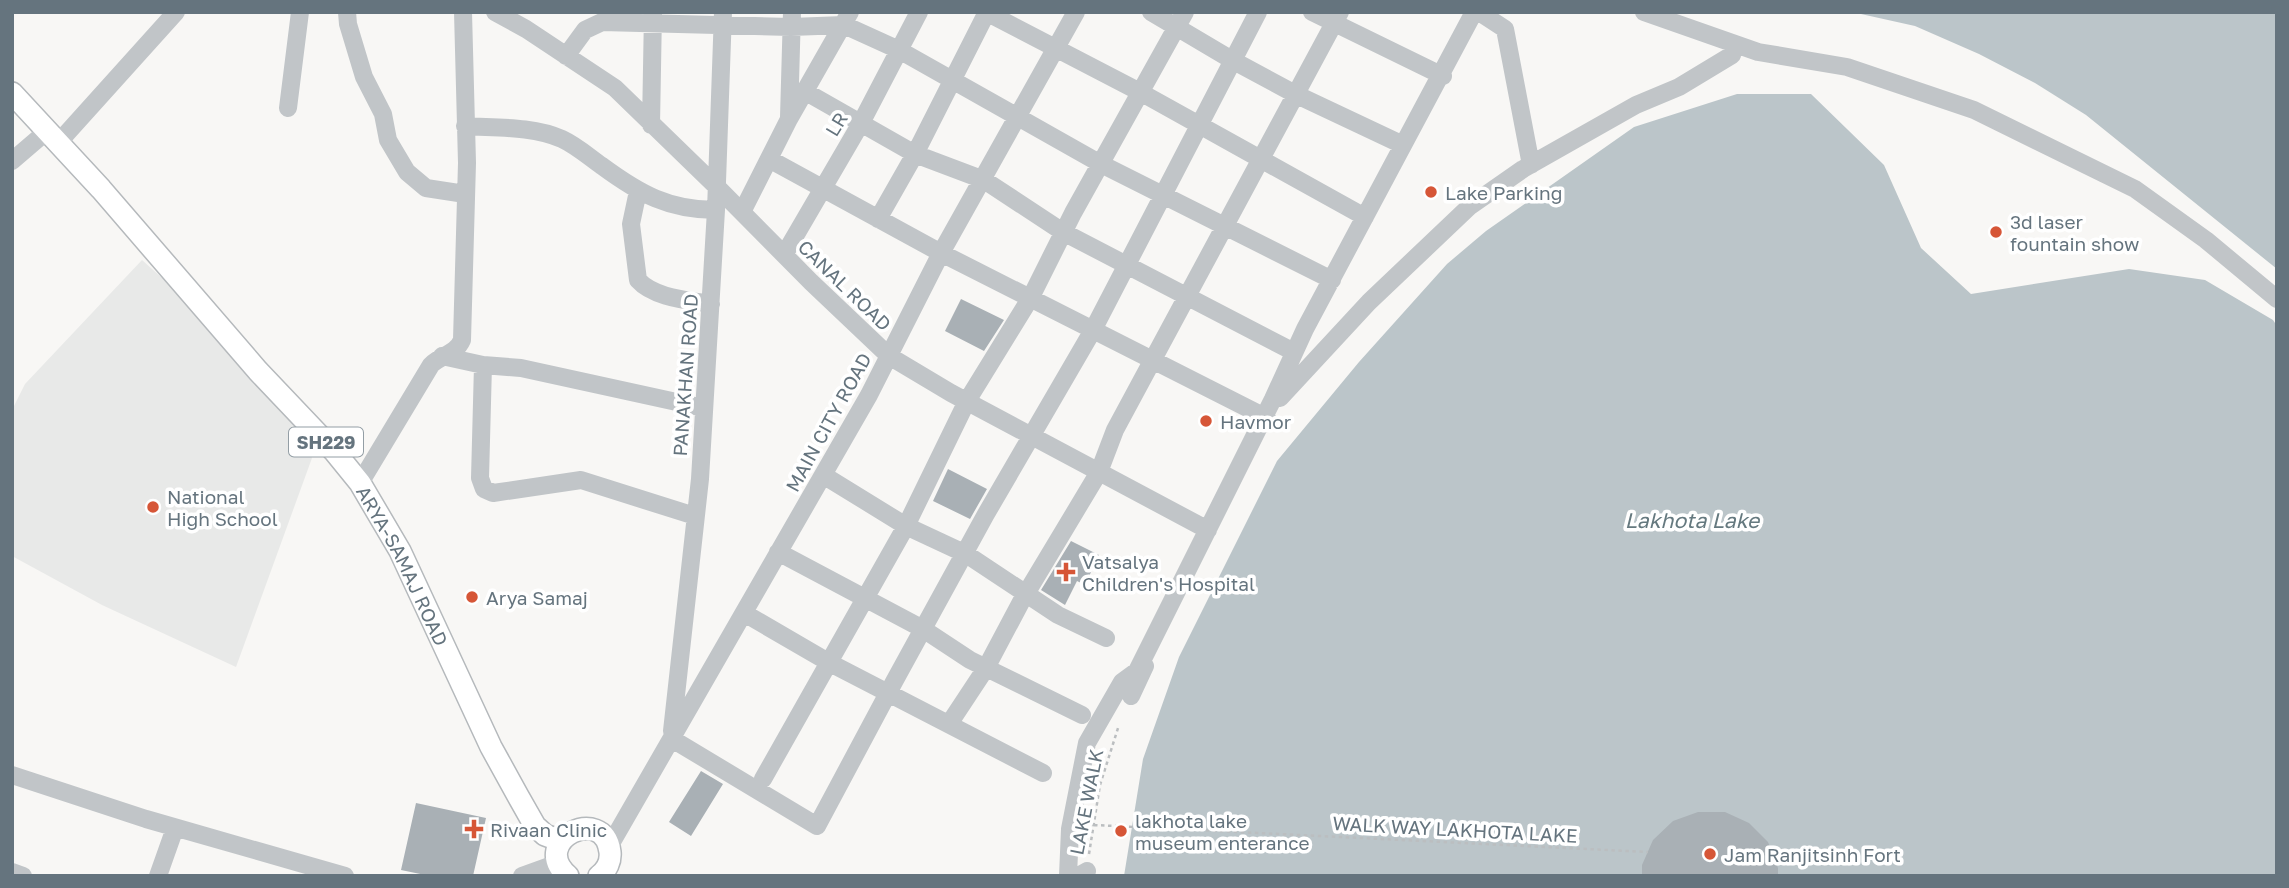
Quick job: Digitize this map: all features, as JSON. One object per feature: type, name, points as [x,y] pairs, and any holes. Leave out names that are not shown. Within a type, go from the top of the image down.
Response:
[{"type":"main road","name":"ARYA-SAMAJ ROAD","points":[[12,93],[360,483],[400,551],[491,747],[518,796],[535,826],[545,835],[561,841]]},
{"type":"main road","points":[[563,869],[558,849],[561,841],[574,830],[592,829],[600,833],[609,847],[608,865],[599,876]]},
{"type":"street","points":[[12,161],[53,137],[176,12]]},
{"type":"street","points":[[288,108],[300,12]]},
{"type":"street","points":[[347,12],[364,77],[383,114],[388,140],[407,172],[426,188],[465,194]]},
{"type":"street","points":[[360,483],[431,365],[456,350],[461,340],[465,194],[463,12]]},
{"type":"street","name":"CANAL ROAD","points":[[495,12],[527,21],[566,56],[615,88],[889,356],[967,401],[1208,530]]},
{"type":"street","name":"LR","points":[[784,255],[861,123],[919,12]]},
{"type":"street","points":[[878,219],[987,12],[1140,92],[1364,217]]},
{"type":"street","name":"MAIN CITY ROAD","points":[[609,847],[823,475],[889,356],[941,254],[1076,12]]},
{"type":"street","points":[[1151,12],[1181,19],[1232,60],[1297,95],[1403,145]]},
{"type":"street","points":[[671,739],[817,826],[923,629],[1093,330],[1258,12]]},
{"type":"street","points":[[1312,12],[1337,18],[1442,76]]},
{"type":"street","points":[[1068,876],[1070,829],[1087,743],[1122,682],[1137,671],[1266,417],[1294,352],[1364,217],[1477,12],[1505,29],[1531,165]]},
{"type":"street","points":[[1644,12],[1758,52],[1847,67],[1974,110],[2135,189],[2206,240],[2277,299]]},
{"type":"street","points":[[566,56],[593,18],[602,22],[653,18],[847,19],[1101,164],[1332,280]]},
{"type":"street","points":[[651,125],[653,18]]},
{"type":"street","name":"PANAKHAN ROAD","points":[[671,739],[705,408],[723,18]]},
{"type":"street","points":[[949,724],[986,668],[1026,593],[1099,472],[1115,430],[1337,18]]},
{"type":"street","points":[[742,212],[789,119],[847,19]]},
{"type":"street","points":[[763,779],[906,526],[967,401],[1031,297],[1063,232],[1181,19]]},
{"type":"street","points":[[789,119],[792,20]]},
{"type":"street","points":[[1266,417],[1275,403],[1368,302],[1470,206],[1531,165],[1636,105],[1679,87],[1732,55]]},
{"type":"street","points":[[806,92],[915,153],[984,180],[1063,232],[1294,352]]},
{"type":"street","points":[[465,126],[533,132],[561,139],[638,191],[678,207],[716,210]]},
{"type":"street","points":[[769,159],[941,254],[1266,417]]},
{"type":"street","points":[[638,191],[631,224],[638,280],[651,290],[672,297],[711,304]]},
{"type":"street","points":[[442,356],[483,366],[521,368],[705,408]]},
{"type":"street","points":[[483,366],[480,478],[484,489],[493,493],[581,480],[695,516]]},
{"type":"street","points":[[823,475],[906,526],[966,554],[1058,615],[1106,638]]},
{"type":"street","points":[[1131,696],[1208,530]]},
{"type":"street","points":[[778,552],[923,629],[986,668],[1082,715]]},
{"type":"street","points":[[744,613],[830,663],[1043,773]]},
{"type":"street","points":[[12,775],[175,828],[345,876]]},
{"type":"street","points":[[158,876],[175,828]]},
{"type":"street","points":[[522,876],[563,869]]},
{"type":"street","points":[[12,872],[23,876]]},
{"type":"path","name":"LAKE WALK","points":[[1082,873],[1094,825],[1100,785],[1110,749],[1131,696]]},
{"type":"path","name":"WALK WAY LAKHOTA LAKE","points":[[1094,825],[1647,852]]},
{"type":"shaded area","name":"National High School","points":[[142,260],[258,364],[312,458],[236,667],[102,605],[12,556],[12,410],[25,384]]},
{"type":"water","points":[[1852,12],[2277,12],[2277,269],[2086,115],[2035,83],[1979,54],[1915,26]]},
{"type":"water","name":"Lakhota Lake","points":[[1737,94],[1811,94],[1884,165],[1921,248],[1971,294],[2129,269],[2205,280],[2273,320],[2277,326],[2277,876],[1124,876],[1143,759],[1179,657],[1277,461],[1359,362],[1447,264],[1486,231],[1634,127]]},
{"type":"building","points":[[961,299],[1004,320],[984,351],[945,331]]},
{"type":"building","points":[[948,469],[987,489],[970,519],[933,501]]},
{"type":"building","points":[[1071,541],[1099,555],[1085,585],[1077,581],[1065,605],[1041,590]]},
{"type":"building","points":[[701,771],[723,784],[691,836],[669,822]]},
{"type":"building","points":[[416,803],[486,818],[473,876],[430,876],[401,870]]},
{"type":"building","name":"Jam Ranjitsinh Fort","points":[[1698,812],[1725,812],[1749,823],[1768,842],[1778,868],[1778,876],[1642,876],[1642,865],[1653,840],[1673,821]]},
{"type":"place","name":"Lake Parking","points":[[1431,192]]},
{"type":"place","name":"3d laser fountain show","points":[[1996,232]]},
{"type":"place","name":"Havmor","points":[[1206,421]]},
{"type":"place","name":"National High School","points":[[153,507]]},
{"type":"place","name":"Vatsalya Children's Hospital","points":[[1066,572]]},
{"type":"place","name":"Arya Samaj","points":[[472,597]]},
{"type":"place","name":"Rivaan Clinic","points":[[474,829]]},
{"type":"place","name":"lakhota lake museum enterance","points":[[1121,831]]},
{"type":"place","name":"Jam Ranjitsinh Fort","points":[[1710,854]]}]
